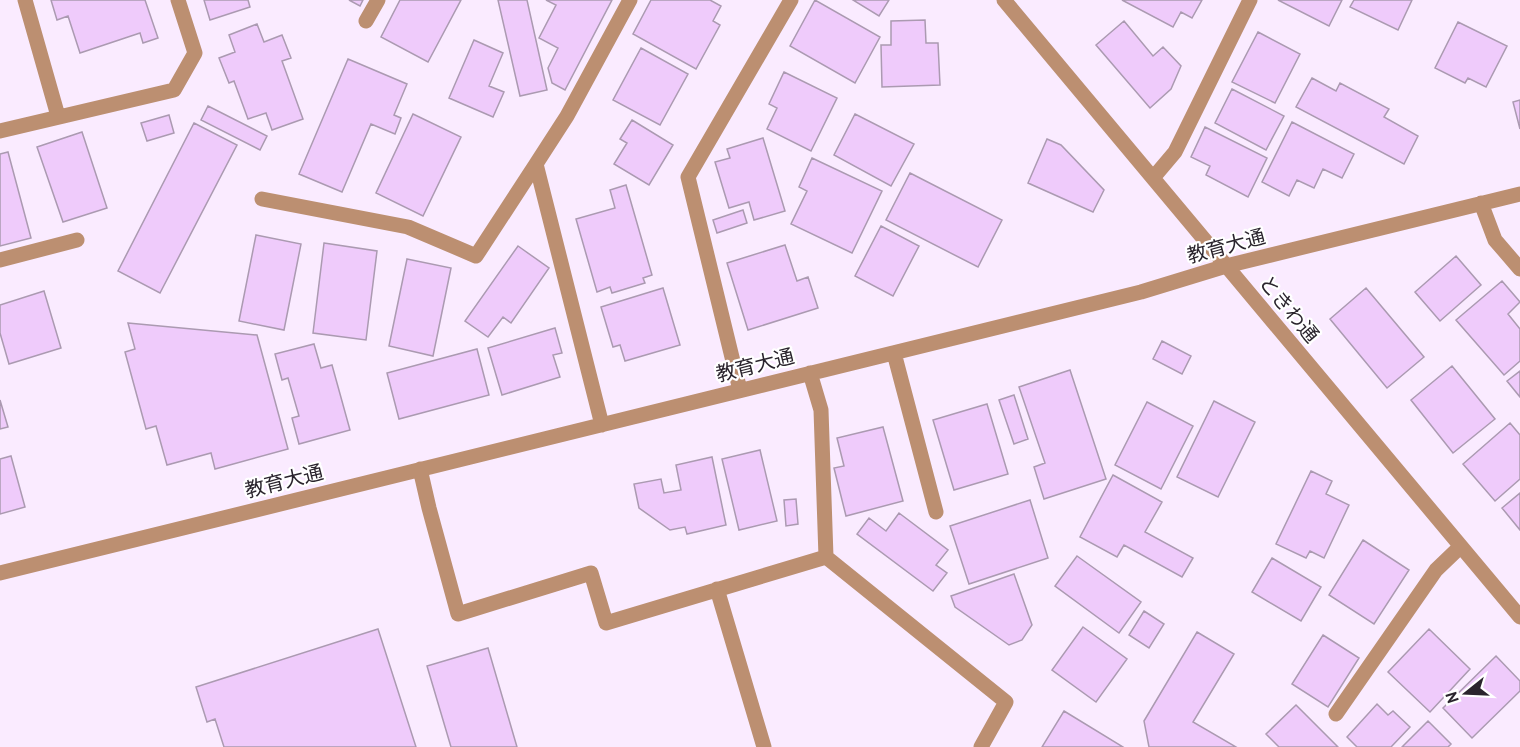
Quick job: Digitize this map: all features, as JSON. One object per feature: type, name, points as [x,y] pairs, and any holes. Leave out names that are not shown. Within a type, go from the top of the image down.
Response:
[{"type":"street","points":[[25,0],[58,117]]},
{"type":"street","points":[[0,131],[174,90],[195,54],[178,0]]},
{"type":"street","points":[[366,21],[378,0]]},
{"type":"street","points":[[262,199],[408,227],[476,256],[567,116],[630,0]]},
{"type":"street","points":[[740,390],[688,177],[790,0]]},
{"type":"street","name":"ときわ通","points":[[1004,0],[1520,617]]},
{"type":"street","points":[[1153,178],[1175,152],[1250,0]]},
{"type":"street","points":[[536,164],[602,425]]},
{"type":"street","name":"教育大通","points":[[0,573],[1141,292],[1226,266],[1520,194]]},
{"type":"street","points":[[1482,203],[1496,240],[1520,269]]},
{"type":"street","points":[[0,260],[77,240]]},
{"type":"street","points":[[894,353],[936,512]]},
{"type":"street","points":[[810,373],[820,410],[826,557],[1006,702],[981,747]]},
{"type":"street","points":[[420,469],[458,614],[591,573],[606,623],[826,557]]},
{"type":"street","points":[[1336,714],[1436,570],[1460,547]]},
{"type":"street","points":[[717,589],[764,747]]},
{"type":"building","points":[[51,0],[145,0],[158,38],[143,43],[140,33],[80,53],[68,16],[57,20]]},
{"type":"building","points":[[204,0],[248,0],[250,7],[210,20]]},
{"type":"building","points":[[349,0],[363,0],[360,6]]},
{"type":"building","points":[[400,0],[461,0],[428,62],[381,37]]},
{"type":"building","points":[[498,0],[527,0],[547,90],[520,96]]},
{"type":"building","points":[[546,0],[612,0],[565,90],[552,83],[548,68],[558,48],[539,38],[556,5]]},
{"type":"building","points":[[651,0],[710,0],[721,6],[713,21],[720,25],[696,69],[633,34]]},
{"type":"building","points":[[815,0],[880,37],[855,83],[790,46]]},
{"type":"building","points":[[853,0],[889,0],[879,16]]},
{"type":"building","points":[[1122,0],[1202,0],[1192,18],[1181,12],[1173,27]]},
{"type":"building","points":[[1278,0],[1342,0],[1329,26]]},
{"type":"building","points":[[1354,0],[1412,0],[1398,30],[1350,7]]},
{"type":"building","points":[[925,20],[926,43],[938,43],[940,85],[882,87],[881,45],[891,45],[891,21]]},
{"type":"building","points":[[1124,21],[1153,56],[1163,47],[1181,66],[1171,89],[1150,108],[1096,45]]},
{"type":"building","points":[[1458,22],[1507,46],[1486,87],[1468,78],[1465,83],[1435,68]]},
{"type":"building","points":[[257,24],[264,42],[282,35],[291,58],[282,61],[303,119],[272,130],[266,113],[248,119],[234,81],[229,83],[219,58],[235,52],[229,35]]},
{"type":"building","points":[[1258,32],[1300,54],[1275,103],[1232,82]]},
{"type":"building","points":[[474,40],[503,53],[489,86],[504,92],[493,117],[449,98]]},
{"type":"building","points":[[641,48],[688,74],[660,125],[613,100]]},
{"type":"building","points":[[348,59],[407,84],[394,115],[401,118],[395,134],[371,124],[342,192],[299,174]]},
{"type":"building","points":[[784,72],[837,98],[811,151],[767,129],[777,108],[769,104]]},
{"type":"building","points":[[1312,78],[1336,91],[1340,83],[1389,109],[1384,117],[1418,136],[1404,164],[1296,107]]},
{"type":"building","points":[[1232,89],[1284,116],[1266,150],[1215,123]]},
{"type":"building","points":[[1520,100],[1520,129],[1513,102]]},
{"type":"building","points":[[208,106],[267,136],[260,150],[201,120]]},
{"type":"building","points":[[413,114],[461,137],[423,216],[376,193]]},
{"type":"building","points":[[855,114],[914,144],[891,186],[834,155]]},
{"type":"building","points":[[169,115],[174,133],[147,141],[141,123]]},
{"type":"building","points":[[632,120],[673,145],[649,185],[614,164],[627,143],[620,139]]},
{"type":"building","points":[[1292,122],[1354,154],[1342,178],[1323,169],[1314,188],[1297,180],[1289,196],[1262,182]]},
{"type":"building","points":[[194,123],[237,145],[160,293],[118,271]]},
{"type":"building","points":[[1205,127],[1267,158],[1248,197],[1206,175],[1210,166],[1191,157]]},
{"type":"building","points":[[82,132],[107,208],[63,222],[37,147]]},
{"type":"building","points":[[763,138],[785,211],[754,220],[749,202],[729,208],[715,162],[730,158],[727,149]]},
{"type":"building","points":[[1047,139],[1061,145],[1104,190],[1093,212],[1028,183]]},
{"type":"building","points":[[8,152],[31,238],[0,246],[0,154]]},
{"type":"building","points":[[812,158],[882,191],[852,253],[791,224],[807,191],[799,187]]},
{"type":"building","points":[[910,173],[1002,220],[978,267],[886,220]]},
{"type":"building","points":[[626,185],[652,275],[643,278],[645,283],[612,293],[610,287],[597,292],[576,219],[615,208],[610,190]]},
{"type":"building","points":[[743,210],[747,223],[717,233],[713,220]]},
{"type":"building","points":[[881,226],[919,246],[893,296],[855,276]]},
{"type":"building","points":[[256,235],[301,244],[284,330],[239,321]]},
{"type":"building","points":[[324,243],[377,251],[366,340],[313,333]]},
{"type":"building","points":[[785,245],[797,281],[808,277],[818,308],[748,330],[727,263]]},
{"type":"building","points":[[518,246],[549,268],[511,323],[503,317],[488,337],[465,321]]},
{"type":"building","points":[[1456,256],[1481,285],[1440,321],[1415,292]]},
{"type":"building","points":[[407,259],[451,268],[433,356],[389,346]]},
{"type":"building","points":[[1502,281],[1520,302],[1508,314],[1520,329],[1520,361],[1504,375],[1456,320]]},
{"type":"building","points":[[663,288],[680,345],[625,361],[620,345],[613,347],[601,307]]},
{"type":"building","points":[[1366,288],[1424,357],[1387,388],[1330,319]]},
{"type":"building","points":[[44,291],[61,348],[9,364],[0,333],[0,305]]},
{"type":"building","points":[[128,323],[257,335],[288,449],[215,469],[211,453],[167,465],[156,426],[146,429],[125,352],[135,349]]},
{"type":"building","points":[[555,328],[562,353],[553,355],[560,377],[502,395],[488,348]]},
{"type":"building","points":[[1162,341],[1191,356],[1182,374],[1153,359]]},
{"type":"building","points":[[314,344],[321,368],[332,365],[350,430],[299,444],[292,418],[299,416],[288,378],[282,380],[275,354]]},
{"type":"building","points":[[477,349],[489,395],[399,419],[387,373]]},
{"type":"building","points":[[1452,366],[1495,419],[1453,453],[1411,400]]},
{"type":"building","points":[[1070,370],[1106,479],[1044,499],[1034,467],[1045,463],[1019,387]]},
{"type":"building","points":[[1520,371],[1520,397],[1507,381]]},
{"type":"building","points":[[1014,395],[1028,439],[1014,444],[999,400]]},
{"type":"building","points":[[0,400],[8,427],[0,429]]},
{"type":"building","points":[[1214,401],[1255,422],[1218,497],[1177,477]]},
{"type":"building","points":[[1147,402],[1193,426],[1161,489],[1115,465]]},
{"type":"building","points":[[987,404],[1008,474],[954,490],[933,420]]},
{"type":"building","points":[[1510,423],[1520,435],[1520,479],[1495,501],[1463,464]]},
{"type":"building","points":[[883,427],[903,501],[846,516],[834,468],[844,466],[837,438]]},
{"type":"building","points":[[760,450],[777,521],[739,530],[722,459]]},
{"type":"building","points":[[11,456],[25,507],[0,514],[0,459]]},
{"type":"building","points":[[712,457],[726,525],[687,534],[685,527],[670,530],[639,508],[634,484],[661,479],[664,493],[681,490],[676,465]]},
{"type":"building","points":[[1311,471],[1332,481],[1326,494],[1349,505],[1324,558],[1310,551],[1306,558],[1276,544]]},
{"type":"building","points":[[1113,475],[1162,502],[1145,532],[1193,558],[1182,577],[1124,545],[1117,557],[1080,537]]},
{"type":"building","points":[[1520,493],[1520,530],[1502,508]]},
{"type":"building","points":[[796,499],[798,524],[786,526],[784,500]]},
{"type":"building","points":[[1030,500],[1048,558],[969,584],[950,526]]},
{"type":"building","points":[[899,513],[948,550],[936,565],[947,573],[933,591],[857,534],[869,518],[886,531]]},
{"type":"building","points":[[1363,540],[1409,570],[1374,624],[1329,595]]},
{"type":"building","points":[[1077,556],[1141,602],[1119,633],[1055,586]]},
{"type":"building","points":[[1272,558],[1321,587],[1301,621],[1252,592]]},
{"type":"building","points":[[1014,574],[1032,625],[1022,640],[1009,645],[955,607],[951,596]]},
{"type":"building","points":[[1144,611],[1164,624],[1149,648],[1129,635]]},
{"type":"building","points":[[1083,627],[1127,659],[1096,702],[1052,670]]},
{"type":"building","points":[[378,629],[416,747],[224,747],[215,719],[207,722],[196,687]]},
{"type":"building","points":[[1429,629],[1470,669],[1430,712],[1388,672]]},
{"type":"building","points":[[1197,632],[1234,654],[1193,722],[1236,747],[1149,747],[1144,721]]},
{"type":"building","points":[[1323,635],[1359,658],[1328,707],[1292,684]]},
{"type":"building","points":[[488,648],[517,747],[451,747],[427,666]]},
{"type":"building","points":[[1496,656],[1520,681],[1520,691],[1472,738],[1443,708]]},
{"type":"building","points":[[1377,704],[1388,715],[1393,711],[1410,727],[1391,747],[1357,747],[1347,737]]},
{"type":"building","points":[[1296,705],[1338,747],[1279,747],[1266,734]]},
{"type":"building","points":[[1064,711],[1123,747],[1042,747]]},
{"type":"building","points":[[1428,721],[1451,744],[1448,747],[1402,747]]}]
